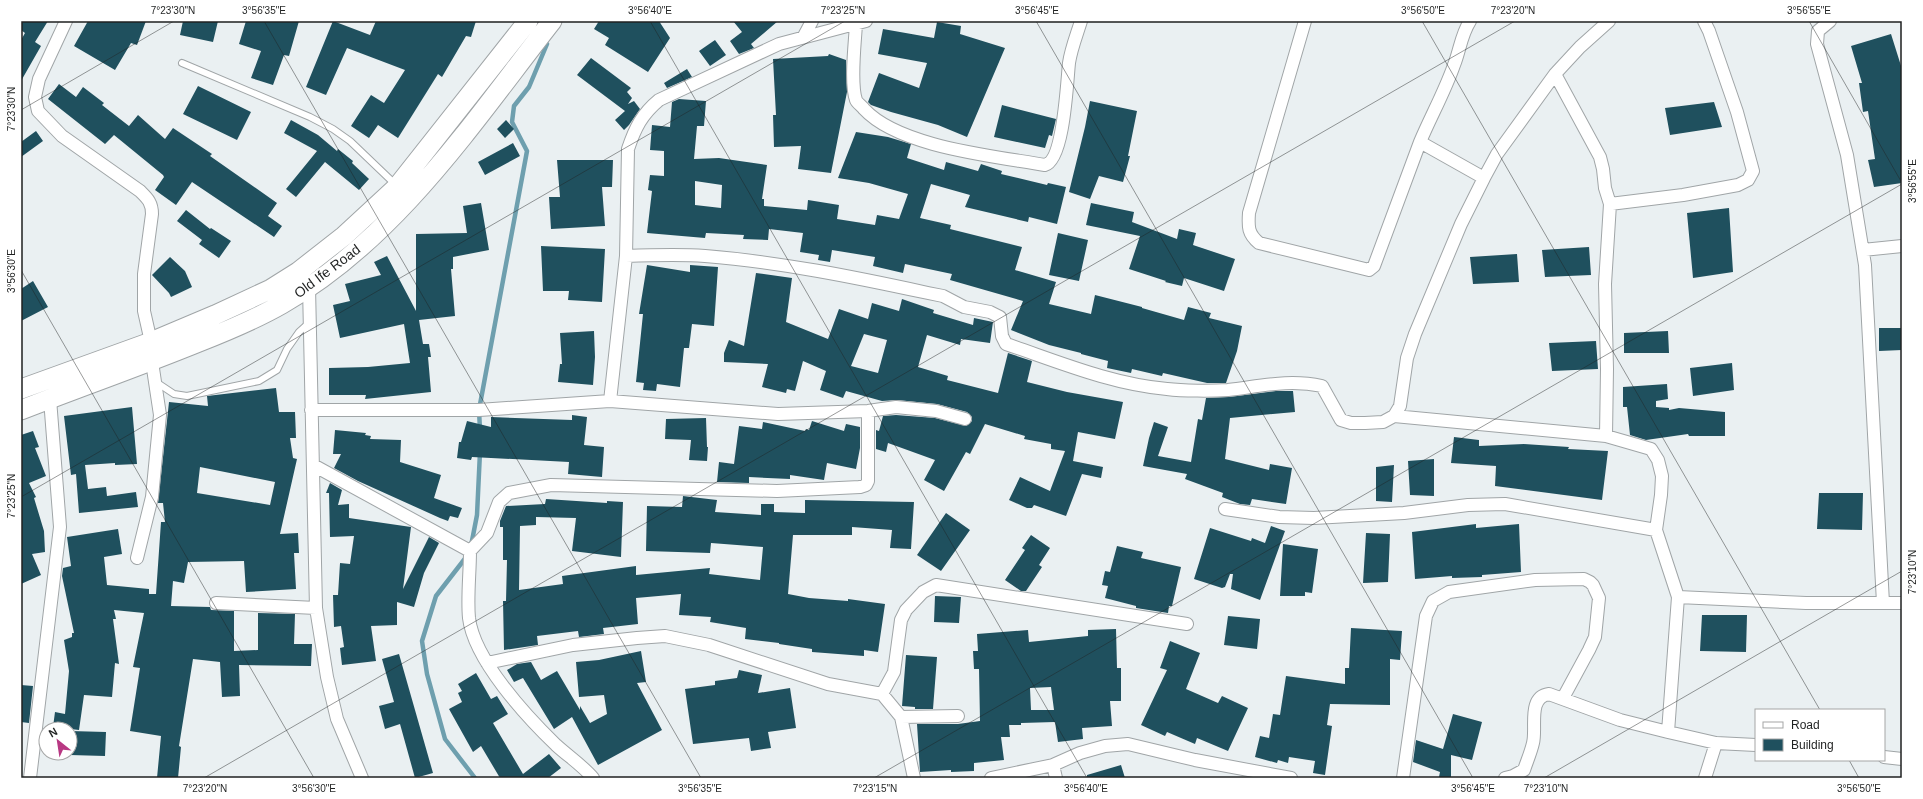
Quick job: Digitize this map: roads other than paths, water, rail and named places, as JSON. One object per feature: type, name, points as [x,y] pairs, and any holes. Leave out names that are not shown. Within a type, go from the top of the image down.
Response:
[{"type":"main road","name":"Old Ife Road","points":[[21,389],[151,342],[215,315],[272,289],[298,272],[344,236],[397,186],[528,21]]},
{"type":"main road","name":"Old Ife Road","points":[[21,410],[152,362],[224,332],[281,305],[309,287],[357,250],[402,208],[433,174],[552,21]]},
{"type":"main road","points":[[485,77],[500,88]]},
{"type":"street","points":[[66,21],[39,79],[35,97],[38,111],[62,136],[140,191],[152,206],[144,274],[144,311],[151,342]]},
{"type":"street","points":[[804,36],[812,21]]},
{"type":"street","points":[[610,401],[626,256],[628,149],[633,133],[646,110],[659,100],[779,44],[804,36],[861,22],[853,71],[856,100],[872,118],[901,133],[943,146],[1045,164],[1052,160],[1061,135],[1070,61],[1082,21]]},
{"type":"street","points":[[1305,21],[1249,213],[1248,226],[1250,235],[1259,243],[1369,270],[1374,266],[1420,142],[1455,64],[1460,41],[1470,21]]},
{"type":"street","points":[[626,256],[704,256],[738,259],[781,265],[907,288],[943,296],[964,307],[990,312],[1000,317],[1002,336],[1006,344],[1024,349],[1089,374],[1168,389],[1226,390],[1288,382],[1309,383],[1322,386],[1341,420],[1345,422],[1365,423],[1383,422],[1394,416],[1400,406],[1407,358],[1415,334],[1461,224],[1497,154],[1555,74],[1580,47],[1609,21]]},
{"type":"street","points":[[1610,204],[1683,195],[1738,185],[1748,180],[1753,171],[1728,86],[1709,31],[1704,21]]},
{"type":"street","points":[[1830,21],[1818,31],[1816,44],[1847,156],[1865,265],[1884,603]]},
{"type":"street","points":[[1555,74],[1600,158],[1603,169],[1604,188],[1610,204],[1606,284],[1606,436]]},
{"type":"street","points":[[1420,142],[1484,178]]},
{"type":"street","points":[[1863,250],[1902,246]]},
{"type":"street","points":[[309,287],[316,608],[327,677],[337,719],[362,778]]},
{"type":"street","points":[[137,558],[152,497],[160,414],[152,362]]},
{"type":"street","points":[[30,778],[60,527],[50,399]]},
{"type":"street","points":[[311,410],[479,410],[610,401],[778,414],[868,411],[896,407],[936,411],[965,419]]},
{"type":"street","points":[[593,778],[556,745],[524,712],[486,662],[476,644],[469,619],[470,551],[487,533],[498,502],[509,493],[551,485],[777,491],[866,485],[868,481],[868,411]]},
{"type":"street","points":[[1394,416],[1606,436],[1651,449],[1656,454],[1662,476],[1656,530],[1678,597],[1668,732]]},
{"type":"street","points":[[313,465],[470,551]]},
{"type":"street","points":[[1225,509],[1279,517],[1314,518],[1404,513],[1468,505],[1505,504],[1656,530]]},
{"type":"street","points":[[1403,778],[1426,616],[1433,601],[1449,592],[1535,580],[1584,580],[1593,585],[1599,598],[1594,637],[1589,650],[1563,698]]},
{"type":"street","points":[[882,694],[894,672],[901,620],[906,610],[923,592],[936,585],[1187,624]]},
{"type":"street","points":[[1678,597],[1806,603],[1902,603]]},
{"type":"street","points":[[216,603],[316,608]]},
{"type":"street","points":[[486,662],[573,645],[637,638],[665,636],[709,645],[828,684],[882,694],[901,716],[914,778]]},
{"type":"street","points":[[1506,778],[1524,770],[1533,742],[1535,709],[1538,699],[1543,695],[1549,694],[1620,720],[1668,732],[1716,743],[1755,745]]},
{"type":"street","points":[[901,716],[958,716]]},
{"type":"street","points":[[1705,778],[1716,743]]},
{"type":"street","points":[[991,778],[1053,765],[1080,752],[1105,746],[1128,744],[1195,760],[1291,778]]},
{"type":"street","points":[[1885,757],[1902,759]]},
{"type":"street","points":[[1053,765],[1056,778]]},
{"type":"lane","points":[[182,63],[310,117],[333,129],[350,141],[397,186]]},
{"type":"lane","points":[[156,382],[174,394],[187,396],[259,381],[277,370],[287,349],[299,332],[309,323]]},
{"type":"waterway","points":[[480,430],[479,410],[527,151],[512,122],[514,106],[529,87],[547,44]]},
{"type":"waterway","points":[[471,546],[477,515],[480,452]]},
{"type":"waterway","points":[[467,556],[436,596],[422,641],[427,674],[445,739],[475,778]]}]
